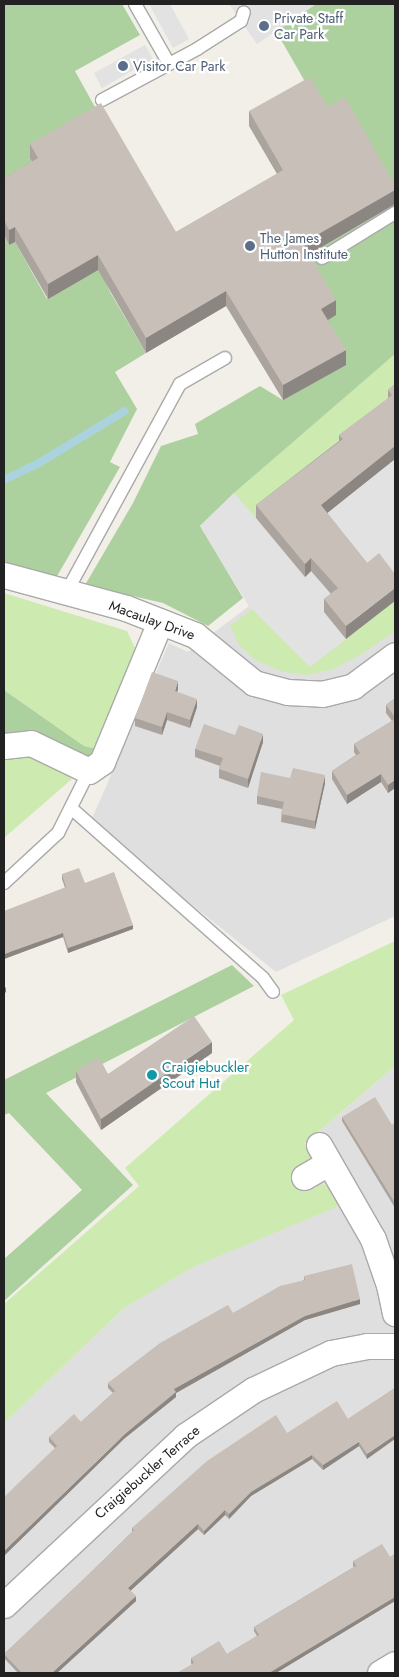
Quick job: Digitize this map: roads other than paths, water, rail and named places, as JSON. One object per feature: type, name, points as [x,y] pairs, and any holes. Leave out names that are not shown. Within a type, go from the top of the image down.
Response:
[{"type":"street","name":"Macaulay Drive","points":[[4,575],[67,591],[195,635],[210,645],[254,683],[287,692],[322,694],[353,686],[395,656]]},
{"type":"street","points":[[4,746],[31,743],[89,772],[102,762],[160,622]]},
{"type":"street","points":[[304,1177],[324,1154],[373,1239],[389,1285],[395,1313]]},
{"type":"street","name":"Craigiebuckler Terrace","points":[[4,1605],[185,1436],[253,1390],[331,1353],[367,1346],[395,1346]]},
{"type":"lane","points":[[135,4],[168,62]]},
{"type":"lane","points":[[102,100],[168,62],[197,49],[240,21],[244,12]]},
{"type":"lane","points":[[322,258],[395,213]]},
{"type":"lane","points":[[67,591],[180,384],[225,358]]},
{"type":"lane","points":[[4,883],[58,833],[89,772]]},
{"type":"lane","points":[[71,808],[263,978],[273,992]]},
{"type":"waterway","points":[[4,480],[39,463],[125,411]]},
{"type":"place","name":"Private Staff Car Park","points":[[264,26]]},
{"type":"place","name":"Visitor Car Park","points":[[123,66]]},
{"type":"place","name":"The James Hutton Institute","points":[[250,246]]},
{"type":"place","name":"Craigiebuckler Scout Hut","points":[[152,1075]]}]
